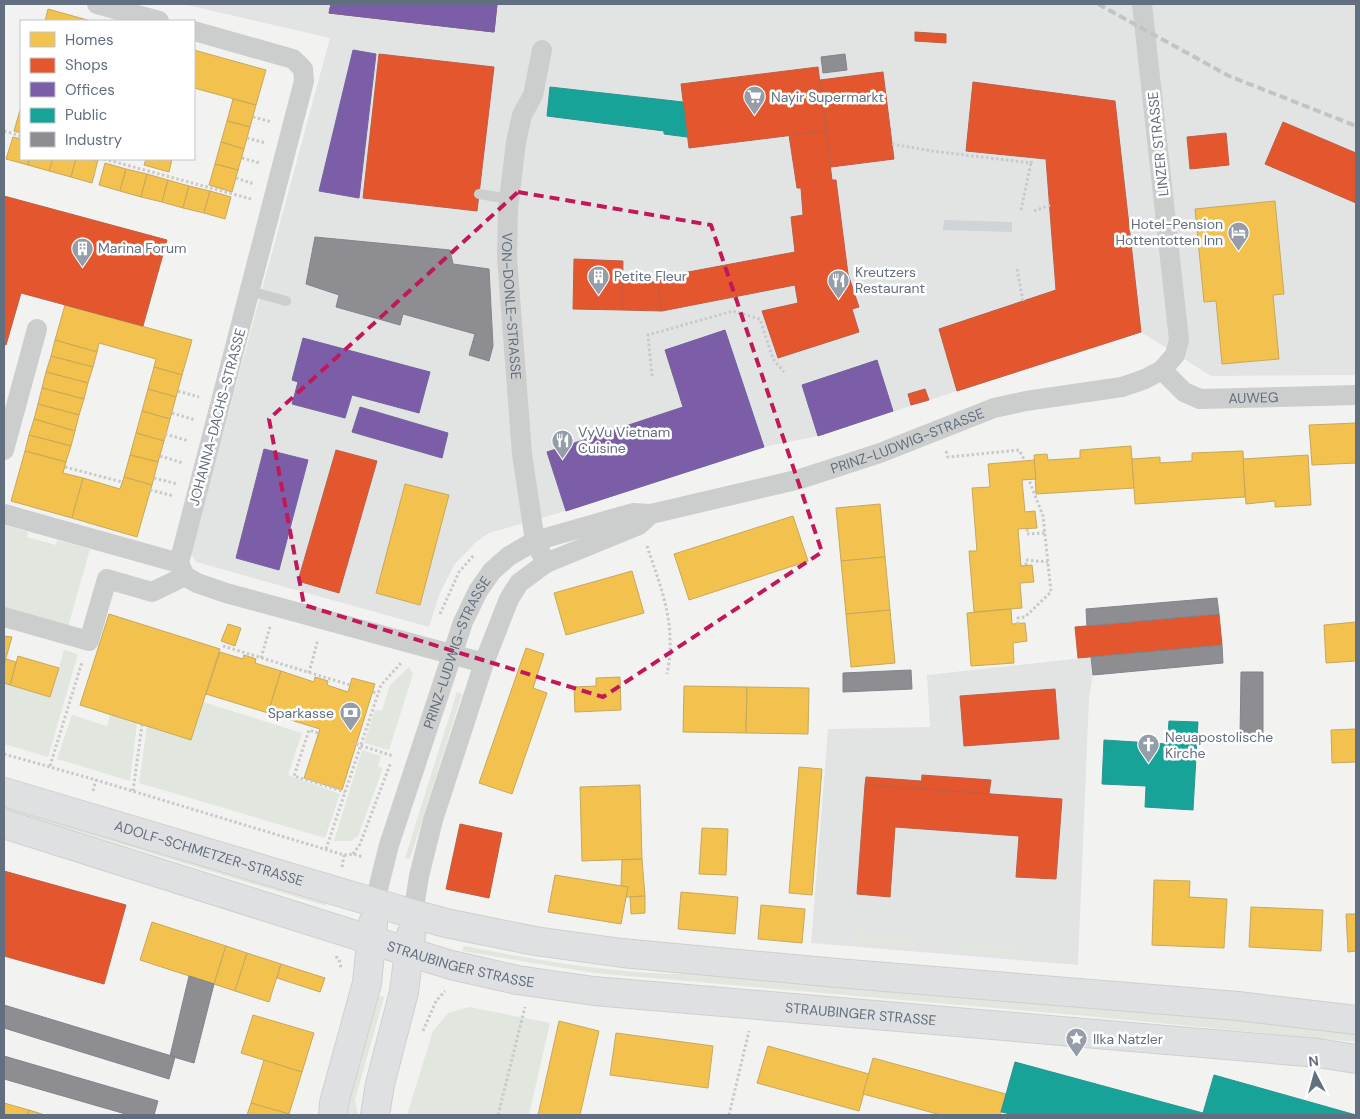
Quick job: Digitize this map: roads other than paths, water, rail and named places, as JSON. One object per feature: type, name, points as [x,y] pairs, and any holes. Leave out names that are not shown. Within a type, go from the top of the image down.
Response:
[{"type":"main road","name":"ADOLF-SCHMETZER-STRASSE","points":[[4,792],[414,914]]},
{"type":"main road","points":[[4,824],[371,940]]},
{"type":"main road","points":[[333,1115],[334,1103],[367,983],[375,901]]},
{"type":"main road","points":[[375,1115],[380,1084],[404,992],[414,914],[464,927],[535,941],[622,953],[836,973],[1238,1006],[1356,1020]]},
{"type":"main road","name":"STRAUBINGER STRASSE","points":[[371,940],[451,965],[531,982],[594,991],[1318,1053],[1356,1058]]},
{"type":"street","points":[[97,4],[155,20]]},
{"type":"street","name":"LINZER STRASSE","points":[[1142,4],[1179,340],[1176,355],[1162,370]]},
{"type":"street","name":"JOHANNA-DACHS-STRASSE","points":[[182,569],[304,81],[303,69],[293,59],[195,31]]},
{"type":"street","name":"VON-DONLE-STRASSE","points":[[542,50],[533,95],[522,115],[516,142],[509,199],[507,257],[522,454],[535,541],[546,563]]},
{"type":"street","points":[[4,450],[37,329]]},
{"type":"street","name":"AUWEG","points":[[1162,370],[1184,392],[1200,400],[1356,395]]},
{"type":"street","name":"PRINZ-LUDWIG-STRASSE","points":[[414,914],[418,876],[433,820],[484,663],[510,599],[519,583],[546,563],[645,519],[800,479],[880,453],[994,408],[1026,401],[1122,387],[1145,379],[1162,370]]},
{"type":"street","name":"PRINZ-LUDWIG-STRASSE","points":[[375,901],[384,865],[462,622],[478,591],[492,571],[509,556],[535,541],[633,513],[645,519]]},
{"type":"street","points":[[4,514],[182,569],[197,583],[226,593],[484,663]]},
{"type":"street","points":[[4,617],[88,641],[107,579],[152,592],[182,569]]},
{"type":"lane","points":[[479,194],[509,199]]},
{"type":"lane","points":[[250,291],[286,300]]},
{"type":"railway","points":[[1098,4],[1229,76],[1356,126]]},
{"type":"place","name":"Nayir Supermarkt","points":[[755,116]]},
{"type":"place","name":"Hotel-Pension Hottentotten Inn","points":[[1239,251]]},
{"type":"place","name":"Marina Forum","points":[[82,267]]},
{"type":"place","name":"Petite Fleur","points":[[598,295]]},
{"type":"place","name":"Kreutzers Restaurant","points":[[839,299]]},
{"type":"place","name":"VyVu Vietnam Cuisine","points":[[562,459]]},
{"type":"place","name":"Sparkasse","points":[[350,732]]},
{"type":"place","name":"Neuapostolische Kirche","points":[[1149,764]]},
{"type":"place","name":"Ilka Natzler","points":[[1077,1058]]}]
